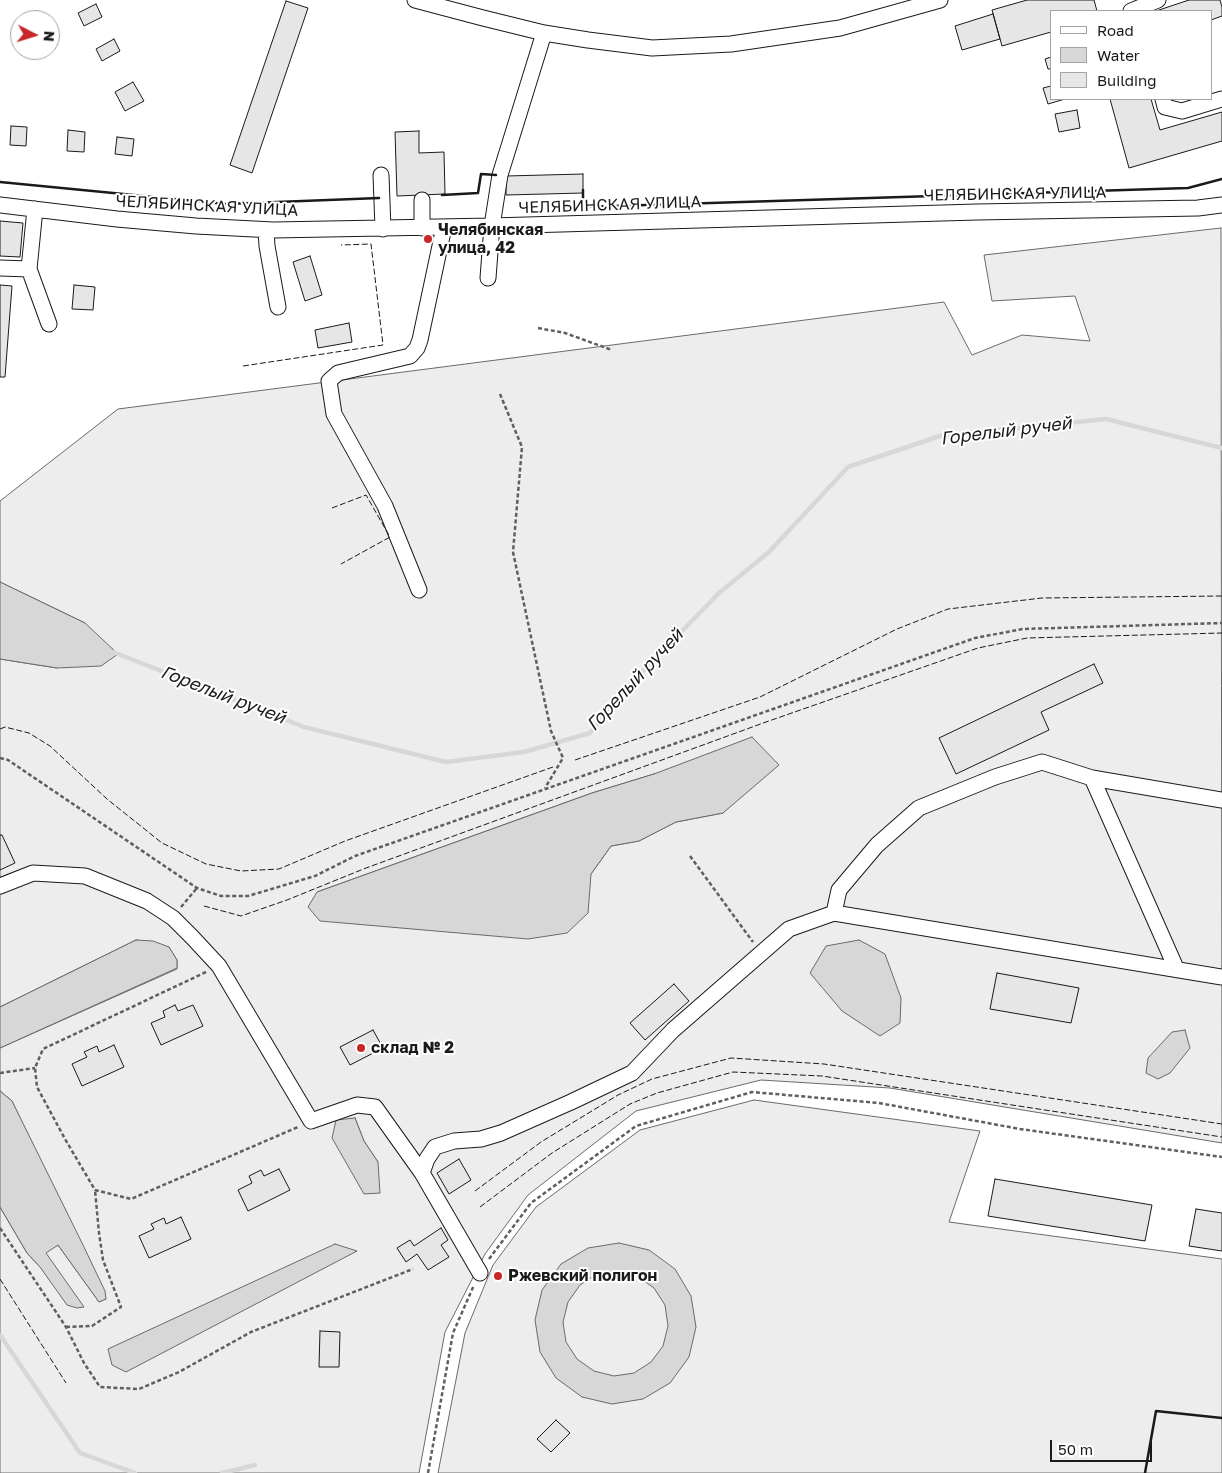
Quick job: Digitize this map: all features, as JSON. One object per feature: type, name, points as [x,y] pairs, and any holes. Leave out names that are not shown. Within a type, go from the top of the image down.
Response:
[{"type":"street","points":[[415,0],[544,32],[652,48],[731,44],[840,28],[940,0]]},
{"type":"street","points":[[1133,10],[1158,0]]},
{"type":"street","points":[[488,278],[492,226],[500,175],[544,32]]},
{"type":"street","points":[[1163,100],[1165,108],[1182,112],[1222,100]]},
{"type":"street","points":[[381,175],[383,228]]},
{"type":"street","points":[[422,200],[422,228]]},
{"type":"street","name":"ЧЕЛЯБИНСКАЯ УЛИЦА","points":[[0,205],[176,225],[266,230],[422,228],[1221,207]]},
{"type":"street","points":[[35,209],[29,269],[49,324]]},
{"type":"street","points":[[419,590],[385,506],[334,414],[329,381],[338,373],[410,356],[417,348],[444,227]]},
{"type":"street","points":[[266,230],[278,307]]},
{"type":"street","points":[[0,268],[29,269]]},
{"type":"street","points":[[834,913],[839,890],[877,846],[919,808],[995,777],[1042,762],[1092,778],[1222,800]]},
{"type":"street","points":[[1092,778],[1176,968]]},
{"type":"street","points":[[0,886],[33,873],[85,876],[147,901],[173,918],[219,966],[310,1121],[357,1105],[375,1108],[422,1173],[480,1273]]},
{"type":"street","points":[[422,1173],[427,1159],[435,1147],[454,1141],[481,1140],[501,1133],[632,1073],[674,1030],[789,929],[834,913],[1222,977]]},
{"type":"path","points":[[538,328],[565,333],[612,350]]},
{"type":"path","points":[[500,394],[522,447],[513,552],[550,731],[563,758],[544,789]]},
{"type":"path","points":[[0,758],[8,760],[197,888],[221,896],[248,896],[315,876],[355,856],[975,638],[1023,629],[1222,623]]},
{"type":"path","points":[[690,856],[761,953]]},
{"type":"path","points":[[173,918],[197,888]]},
{"type":"path","points":[[66,1328],[92,1326],[122,1307],[103,1260],[96,1190],[37,1088],[35,1068],[43,1049],[219,966]]},
{"type":"path","points":[[0,1073],[35,1068]]},
{"type":"path","points":[[428,1473],[453,1333],[480,1273],[492,1253],[530,1203],[636,1126],[752,1092],[879,1103],[1020,1130],[1222,1157]]},
{"type":"path","points":[[96,1190],[131,1199],[310,1121]]},
{"type":"path","points":[[0,1228],[66,1328],[84,1364],[100,1387],[139,1390],[179,1372],[251,1332],[413,1269]]},
{"type":"shaded area","points":[[1221,228],[1222,1143],[890,1088],[761,1080],[636,1111],[528,1195],[485,1254],[445,1332],[419,1473],[0,1473],[0,1207],[27,1253],[40,1267],[45,1252],[58,1245],[99,1302],[106,1299],[12,1101],[0,1091],[0,1048],[177,969],[177,960],[169,947],[136,940],[0,1007],[0,659],[57,668],[85,623],[0,582],[0,501],[118,409],[944,302],[972,355],[1022,335],[1090,341],[1075,296],[992,301],[984,255]],"holes":[[[654,774],[723,813],[676,822],[639,841],[611,846],[591,874],[317,892],[592,793]],[[355,1118],[364,1141],[378,1162],[332,1138]]]},
{"type":"shaded area","points":[[754,1100],[980,1131],[949,1222],[1222,1259],[1222,1473],[438,1473],[465,1333],[493,1265],[536,1207],[640,1130]]},
{"type":"water","points":[[0,582],[85,623],[118,654],[101,666],[57,668],[0,659]]},
{"type":"water","points":[[752,737],[779,765],[723,813],[676,822],[639,841],[611,846],[591,874],[588,913],[567,933],[528,939],[320,921],[308,907],[317,892],[592,793],[654,774]]},
{"type":"water","points":[[136,940],[153,941],[169,947],[177,960],[177,968],[0,1048],[0,1007]]},
{"type":"water","points":[[859,940],[885,954],[901,998],[900,1023],[880,1036],[842,1011],[810,973],[826,946]]},
{"type":"water","points":[[1185,1030],[1190,1048],[1170,1073],[1158,1079],[1146,1073],[1148,1058],[1172,1032]]},
{"type":"water","points":[[0,1091],[12,1101],[105,1291],[106,1299],[99,1302],[58,1245],[46,1253],[84,1307],[77,1308],[67,1305],[40,1267],[27,1253],[0,1207]]},
{"type":"water","points":[[355,1118],[364,1141],[378,1162],[380,1193],[364,1194],[332,1138],[336,1120]]},
{"type":"water","points":[[619,1243],[649,1250],[675,1269],[691,1296],[696,1327],[689,1357],[670,1383],[643,1399],[612,1404],[582,1397],[556,1378],[540,1352],[535,1320],[542,1290],[561,1264],[588,1248]],"holes":[[[618,1271],[637,1276],[654,1288],[665,1305],[668,1326],[663,1346],[651,1362],[634,1373],[614,1376],[594,1371],[577,1359],[566,1342],[563,1322],[568,1302],[580,1285],[597,1274]]]},
{"type":"water","points":[[335,1244],[357,1251],[126,1372],[112,1365],[108,1349]]},
{"type":"building","points":[[1027,0],[1094,0],[1097,10],[1050,10],[1050,32],[1002,46],[992,10]]},
{"type":"building","points":[[1189,0],[1220,0],[1222,16],[1212,20],[1212,10],[1159,10]]},
{"type":"building","points":[[286,1],[308,8],[252,173],[230,165]]},
{"type":"building","points":[[96,4],[102,17],[84,26],[78,13]]},
{"type":"building","points":[[993,14],[1000,39],[962,50],[955,26]]},
{"type":"building","points":[[114,39],[120,51],[102,61],[96,49]]},
{"type":"building","points":[[1050,57],[1050,69],[1048,69],[1045,59]]},
{"type":"building","points":[[133,82],[144,101],[125,111],[115,92]]},
{"type":"building","points":[[1050,86],[1050,100],[1062,100],[1048,104],[1043,88]]},
{"type":"building","points":[[1110,100],[1151,100],[1160,130],[1222,112],[1222,141],[1129,168]]},
{"type":"building","points":[[1077,110],[1080,128],[1059,132],[1055,114]]},
{"type":"building","points":[[11,126],[27,127],[26,146],[10,145]]},
{"type":"building","points":[[68,130],[85,132],[84,152],[67,151]]},
{"type":"building","points":[[419,131],[419,153],[444,152],[445,194],[397,196],[395,132]]},
{"type":"building","points":[[117,137],[134,139],[132,156],[115,154]]},
{"type":"building","points":[[583,174],[583,193],[506,195],[506,176]]},
{"type":"building","points":[[0,221],[23,223],[20,257],[0,256]]},
{"type":"building","points":[[310,256],[322,295],[305,301],[293,262]]},
{"type":"building","points":[[0,285],[12,286],[5,377],[0,377]]},
{"type":"building","points":[[74,285],[95,287],[93,310],[72,309]]},
{"type":"building","points":[[349,323],[352,342],[318,348],[315,330]]},
{"type":"building","points":[[1094,664],[1103,683],[1041,712],[1049,730],[956,774],[939,738]]},
{"type":"building","points":[[0,835],[2,835],[15,863],[0,870]]},
{"type":"building","points":[[997,973],[1079,988],[1071,1023],[990,1009]]},
{"type":"building","points":[[674,984],[689,1001],[645,1040],[630,1023]]},
{"type":"building","points":[[175,1005],[178,1011],[193,1005],[203,1026],[161,1045],[151,1023],[165,1017],[163,1011]]},
{"type":"building","name":"склад № 2","points":[[373,1030],[383,1048],[350,1065],[340,1047]]},
{"type":"building","points":[[114,1045],[124,1067],[82,1086],[72,1064],[87,1057],[84,1052],[97,1046],[99,1052]]},
{"type":"building","points":[[459,1159],[471,1180],[449,1194],[437,1173]]},
{"type":"building","points":[[279,1169],[290,1190],[248,1211],[238,1190],[252,1183],[249,1176],[261,1170],[264,1176]]},
{"type":"building","points":[[995,1179],[1152,1205],[1145,1241],[988,1216]]},
{"type":"building","points":[[1196,1209],[1222,1213],[1222,1251],[1189,1246]]},
{"type":"building","points":[[181,1217],[191,1239],[149,1258],[139,1236],[154,1229],[151,1224],[164,1218],[166,1224]]},
{"type":"building","points":[[441,1228],[448,1240],[441,1245],[449,1257],[428,1270],[417,1254],[406,1262],[397,1248],[410,1240],[414,1246]]},
{"type":"building","points":[[320,1331],[340,1332],[339,1367],[319,1367]]},
{"type":"building","points":[[556,1420],[570,1433],[551,1452],[537,1439]]},
{"type":"waterway","name":"Горелый ручей","points":[[113,652],[304,727],[446,762],[524,752],[590,733],[612,703],[719,593],[769,552],[848,467],[940,436],[1106,419],[1222,448]]},
{"type":"waterway","points":[[0,1335],[80,1453],[135,1473]]},
{"type":"waterway","points":[[222,1473],[255,1465]]},
{"type":"fence","points":[[243,366],[383,345],[371,244],[341,245]]},
{"type":"fence","points":[[332,508],[366,495],[390,537],[341,564]]},
{"type":"fence","points":[[575,760],[760,697],[897,629],[948,609],[1042,598],[1222,596]]},
{"type":"fence","points":[[204,906],[241,916],[287,900],[366,868],[766,722],[978,648],[1027,638],[1222,633]]},
{"type":"fence","points":[[0,729],[5,727],[29,733],[50,746],[107,799],[162,843],[206,864],[241,871],[279,869],[345,841],[553,767]]},
{"type":"fence","points":[[475,1191],[541,1142],[618,1095],[652,1079],[731,1058],[824,1064],[1222,1124]]},
{"type":"fence","points":[[480,1207],[552,1153],[630,1104],[657,1093],[733,1072],[822,1076],[1222,1137]]},
{"type":"fence","points":[[0,1279],[66,1383]]},
{"type":"wall","points":[[442,195],[478,193],[481,174],[496,175]]},
{"type":"wall","points":[[583,190],[583,207],[1188,188],[1222,179]]},
{"type":"wall","points":[[0,182],[226,204],[379,198]]},
{"type":"wall","points":[[1145,1473],[1156,1411],[1222,1418]]},
{"type":"place","name":"Челябинская улица, 42","points":[[428,239]]},
{"type":"place","name":"склад № 2","points":[[361,1048]]},
{"type":"place","name":"Ржевский полигон","points":[[498,1276]]}]
